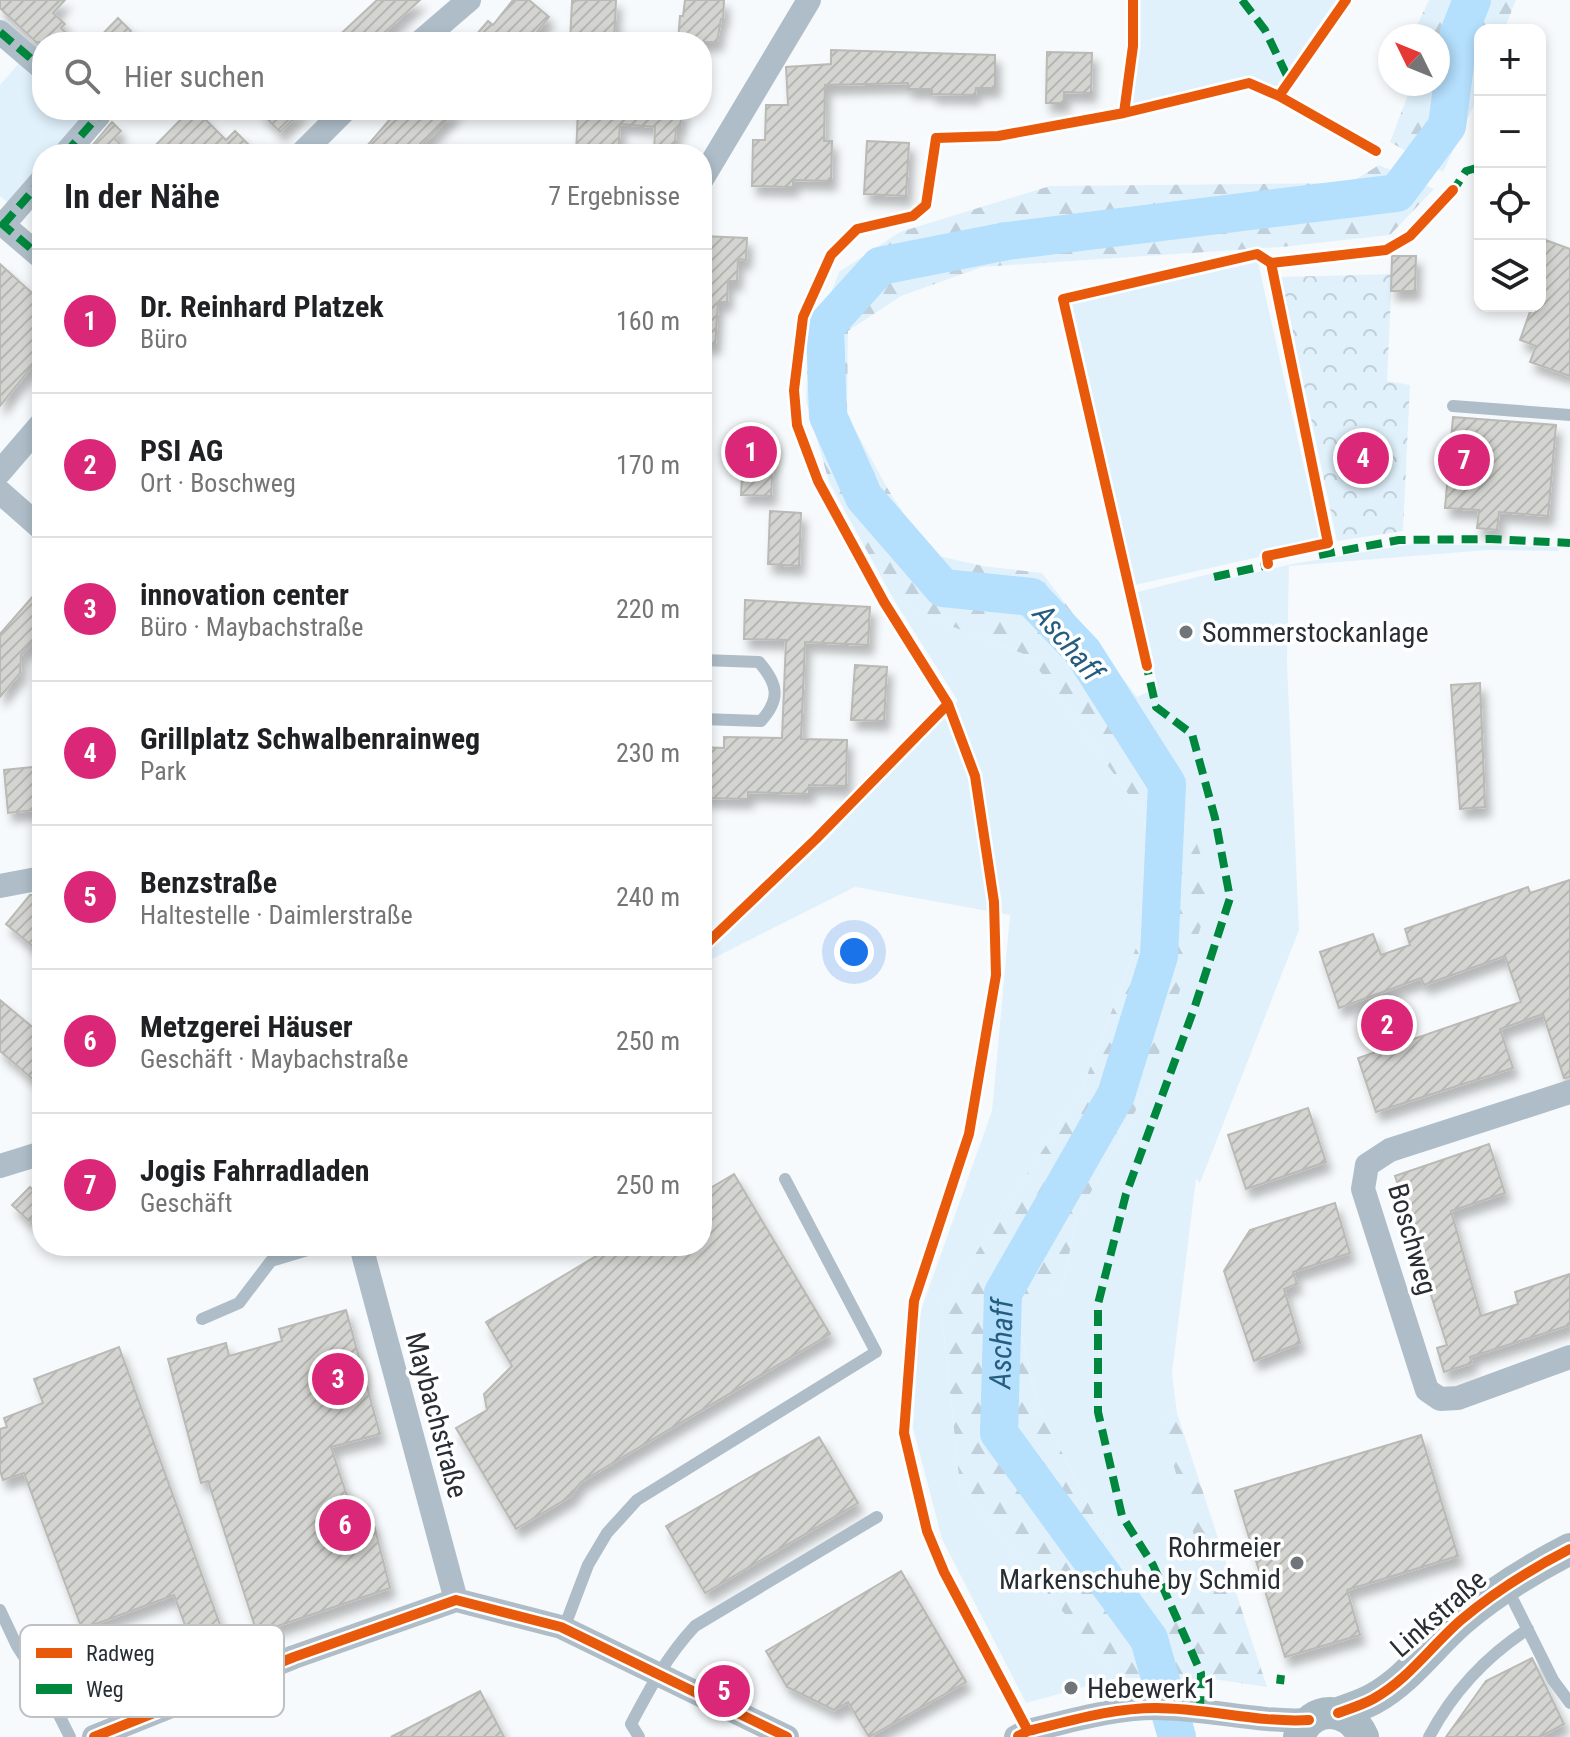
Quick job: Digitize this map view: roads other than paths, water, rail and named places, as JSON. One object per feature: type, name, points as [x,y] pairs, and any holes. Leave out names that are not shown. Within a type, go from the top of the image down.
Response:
[{"type":"street","points":[[432,32],[469,0]]},
{"type":"street","points":[[712,162],[809,0]]},
{"type":"street","points":[[3,40],[32,61]]},
{"type":"street","points":[[74,144],[95,120]]},
{"type":"street","points":[[311,144],[335,120]]},
{"type":"street","points":[[32,190],[1,223],[32,249]]},
{"type":"street","points":[[0,472],[32,435]]},
{"type":"street","points":[[0,492],[32,520]]},
{"type":"street","points":[[0,886],[32,880]]},
{"type":"street","name":"Boschweg","points":[[1570,1092],[1390,1150],[1367,1165],[1363,1189],[1427,1390],[1440,1399],[1458,1398],[1570,1357]]},
{"type":"street","points":[[0,1166],[32,1156]]},
{"type":"street","name":"Maybachstraße","points":[[364,1256],[456,1600]]},
{"type":"street","name":"Linkstraße","points":[[1315,1723],[1373,1699],[1415,1667],[1458,1623],[1506,1585],[1570,1549]]},
{"type":"street","points":[[284,1661],[456,1600],[564,1628],[787,1737]]},
{"type":"street","name":"Linkstraße","points":[[1366,1737],[1415,1667]]},
{"type":"street","points":[[1016,1737],[1028,1731],[1100,1714],[1156,1708],[1315,1723],[1354,1721],[1366,1737]]},
{"type":"street","points":[[1212,1714],[1275,1737]]},
{"type":"street","points":[[94,1737],[144,1717]]},
{"type":"lane","points":[[1453,406],[1570,415]]},
{"type":"lane","points":[[712,660],[759,662],[769,674],[776,692],[772,709],[761,721],[712,719]]},
{"type":"lane","points":[[564,1628],[588,1565],[607,1533],[637,1500],[876,1352],[785,1179]]},
{"type":"lane","points":[[202,1319],[239,1303],[271,1261],[288,1256]]},
{"type":"lane","points":[[639,1737],[631,1724],[673,1650],[695,1626],[877,1517]]},
{"type":"lane","points":[[1506,1585],[1553,1680],[1570,1703]]},
{"type":"lane","points":[[0,1610],[20,1651]]},
{"type":"lane","points":[[1429,1737],[1471,1677],[1502,1646],[1528,1629]]},
{"type":"lane","points":[[60,1717],[70,1737]]},
{"type":"waterway","name":"Aschaff","points":[[1177,1737],[1149,1639],[999,1433],[1003,1293],[1116,1095],[1159,956],[1167,784],[1083,652],[1031,597],[943,588],[864,497],[828,416],[825,327],[880,266],[1007,241],[1397,193],[1447,126],[1459,33],[1472,0]]},
{"type":"place","name":"Dr. Reinhard Platzek","points":[[751,452]]},
{"type":"place","name":"Grillplatz Schwalbenrainweg","points":[[1363,458]]},
{"type":"place","name":"Jogis Fahrradladen","points":[[1464,460]]},
{"type":"place","name":"Sommerstockanlage","points":[[1186,632]]},
{"type":"place","name":"PSI AG","points":[[1387,1025]]},
{"type":"place","name":"innovation center","points":[[338,1379]]},
{"type":"place","name":"Metzgerei Häuser","points":[[345,1525]]},
{"type":"place","name":"Rohrmeier Markenschuhe by Schmid","points":[[1297,1563]]},
{"type":"place","name":"Hebewerk 1","points":[[1071,1688]]},
{"type":"place","name":"Benzstraße","points":[[724,1691]]}]
